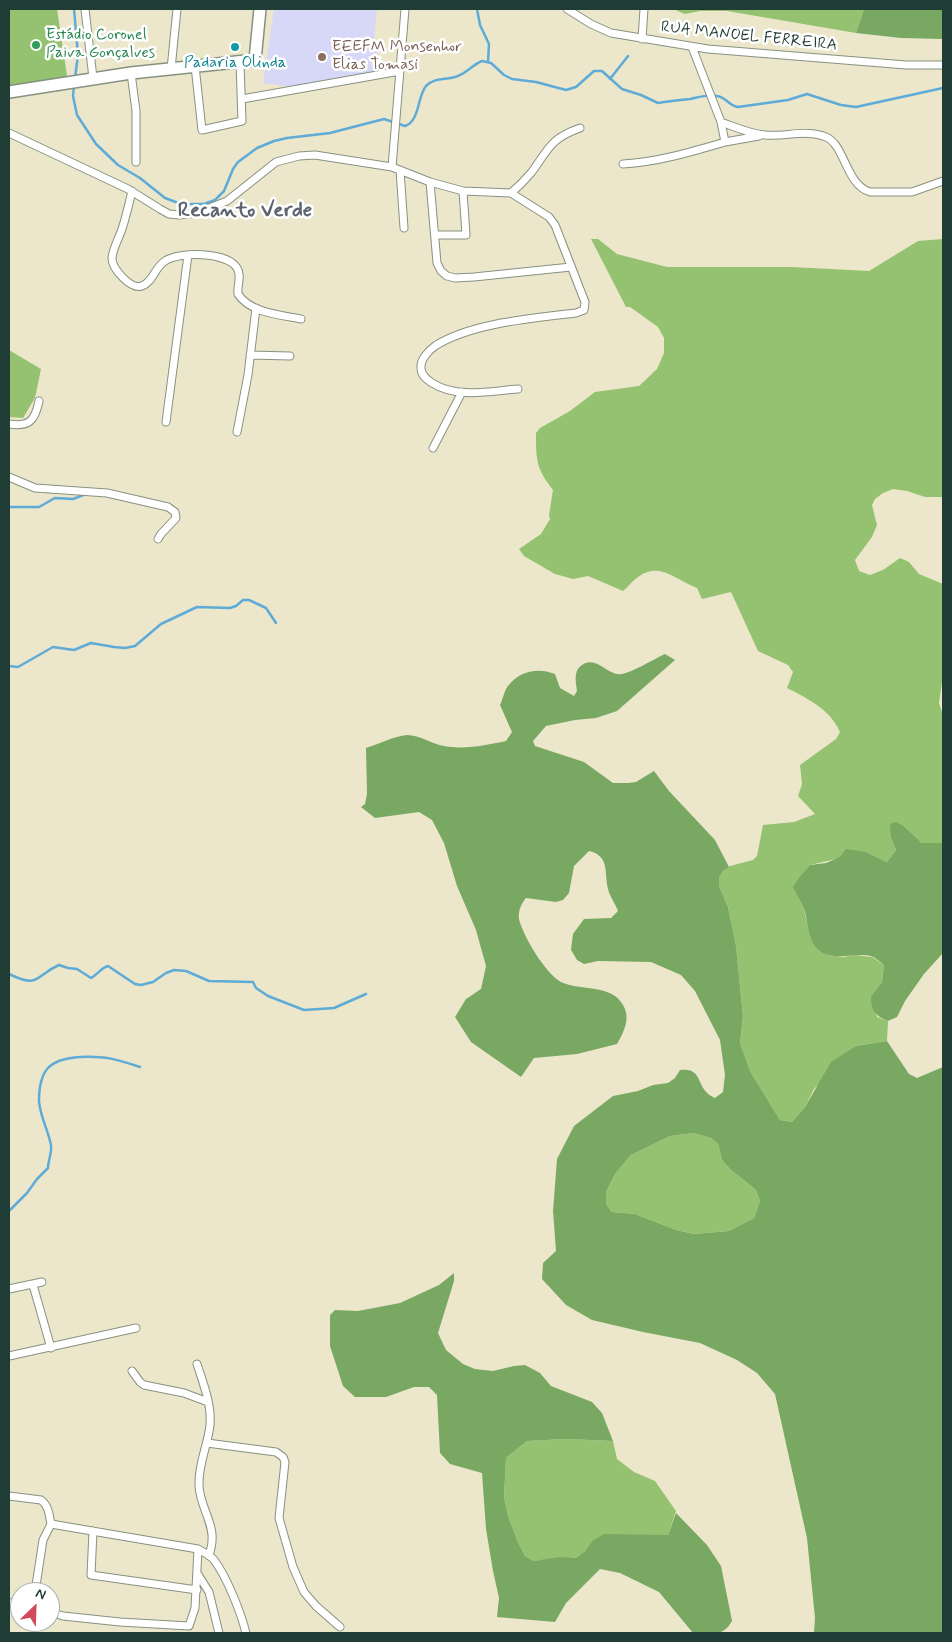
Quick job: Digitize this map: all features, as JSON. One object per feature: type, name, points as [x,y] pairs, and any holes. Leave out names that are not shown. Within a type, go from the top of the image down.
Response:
[{"type":"main road","points":[[9,92],[62,82],[255,60],[260,9]]},
{"type":"street","points":[[85,9],[93,78]]},
{"type":"street","points":[[171,69],[178,9]]},
{"type":"street","points":[[392,166],[405,9]]},
{"type":"street","name":"RUA MANOEL FERREIRA","points":[[567,9],[591,24],[611,33],[692,47],[906,65],[943,65]]},
{"type":"street","points":[[642,39],[644,9]]},
{"type":"street","points":[[692,47],[721,122],[725,142]]},
{"type":"street","points":[[195,66],[202,130],[242,121],[240,62]]},
{"type":"street","points":[[242,99],[400,71]]},
{"type":"street","points":[[132,73],[136,111],[136,162]]},
{"type":"street","points":[[721,122],[755,134],[815,134],[830,139],[858,185],[864,191],[912,192],[943,182]]},
{"type":"street","points":[[511,193],[530,173],[556,138],[580,128]]},
{"type":"street","points":[[9,133],[132,192],[169,214],[196,214],[227,201],[276,162],[288,158],[315,155],[392,166],[430,182],[463,191],[511,193],[549,217],[555,225],[585,306],[581,312],[496,324],[472,331],[434,346],[422,361],[421,367],[422,374],[427,380],[438,387],[450,391],[518,389]]},
{"type":"street","points":[[622,164],[684,155],[725,142],[767,135]]},
{"type":"street","points":[[400,170],[404,228]]},
{"type":"street","points":[[430,182],[437,263],[441,271],[447,276],[454,278],[474,277],[571,268]]},
{"type":"street","points":[[435,235],[466,235],[463,191]]},
{"type":"street","points":[[132,192],[123,227],[112,258],[113,264],[123,278],[132,286],[138,287],[149,282],[160,265],[176,256],[224,258],[236,266],[239,271],[238,294],[245,302],[256,308],[301,319]]},
{"type":"street","points":[[166,422],[188,255]]},
{"type":"street","points":[[237,432],[248,375],[256,308]]},
{"type":"street","points":[[250,355],[290,356]]},
{"type":"street","points":[[432,448],[462,392]]},
{"type":"street","points":[[9,424],[27,424],[38,410],[39,401]]},
{"type":"street","points":[[9,477],[41,489],[107,493],[168,506],[176,512],[176,518],[158,539]]},
{"type":"street","points":[[9,1290],[42,1282]]},
{"type":"street","points":[[33,1285],[51,1348]]},
{"type":"street","points":[[9,1356],[136,1328]]},
{"type":"street","points":[[197,1364],[211,1413],[207,1443],[199,1473],[200,1499],[212,1532],[209,1556]]},
{"type":"street","points":[[132,1371],[144,1384],[184,1393],[208,1402]]},
{"type":"street","points":[[207,1443],[276,1452],[283,1457],[285,1462],[279,1518],[293,1567],[304,1592],[316,1606],[340,1627]]},
{"type":"street","points":[[9,1496],[41,1500],[48,1507],[51,1524],[43,1540],[37,1582]]},
{"type":"street","points":[[51,1524],[198,1549],[214,1561],[221,1572],[235,1601],[246,1633]]},
{"type":"street","points":[[93,1531],[91,1575],[197,1590]]},
{"type":"street","points":[[60,1615],[120,1622],[189,1626],[195,1608],[198,1549]]},
{"type":"street","points":[[197,1573],[209,1592],[219,1633]]},
{"type":"shaded area","name":"EEEFM Monsenhor Elias Tomasi","points":[[274,9],[377,9],[374,40],[379,41],[376,74],[301,88],[263,83]]},
{"type":"green space","name":"Estádio Coronel Paiva Gonçalves","points":[[9,9],[57,9],[68,82],[9,89]]},
{"type":"green space","points":[[673,9],[864,9],[856,33],[727,11],[700,11],[685,14]]},
{"type":"green space","points":[[864,9],[943,9],[943,39],[901,38],[856,33]]},
{"type":"green space","points":[[591,239],[598,239],[617,254],[667,267],[792,267],[869,271],[918,241],[943,239],[943,497],[925,497],[893,489],[883,493],[875,499],[872,505],[877,525],[872,537],[855,560],[859,571],[870,575],[883,570],[900,558],[909,562],[919,574],[943,584],[943,675],[939,703],[943,715],[943,843],[922,843],[905,827],[891,838],[896,850],[887,862],[866,852],[810,865],[794,887],[804,910],[811,938],[828,955],[872,957],[884,965],[882,982],[871,996],[877,1017],[888,1021],[887,1041],[856,1046],[814,1089],[805,1107],[792,1122],[780,1120],[750,1071],[740,1043],[743,1016],[736,946],[728,907],[719,886],[719,878],[723,871],[730,866],[753,860],[757,856],[763,825],[794,822],[815,814],[798,796],[802,784],[800,765],[836,739],[840,732],[825,711],[787,688],[793,672],[788,665],[758,651],[731,592],[702,599],[697,588],[661,571],[646,573],[638,577],[623,591],[588,576],[573,579],[555,574],[524,556],[519,549],[541,534],[550,519],[553,490],[543,476],[538,463],[536,433],[540,428],[570,411],[595,392],[639,386],[657,369],[664,353],[664,338],[658,327],[630,307],[626,307]]},
{"type":"green space","points":[[9,350],[41,369],[35,398],[23,418],[9,417]]},
{"type":"green space","points":[[665,654],[675,660],[617,711],[596,718],[546,726],[533,741],[535,746],[584,762],[613,783],[636,782],[654,771],[669,791],[715,840],[729,867],[723,871],[719,878],[719,886],[728,907],[736,946],[743,1016],[740,1043],[750,1071],[780,1120],[792,1122],[805,1107],[831,1062],[856,1046],[887,1041],[909,1074],[917,1078],[943,1067],[943,1633],[814,1633],[815,1618],[807,1538],[775,1394],[757,1373],[737,1360],[700,1343],[592,1320],[566,1305],[542,1279],[543,1263],[556,1251],[553,1211],[557,1159],[574,1126],[613,1096],[638,1091],[653,1085],[668,1083],[675,1078],[680,1070],[688,1070],[697,1075],[704,1089],[715,1098],[723,1092],[725,1075],[720,1040],[695,991],[681,975],[651,962],[598,961],[584,964],[577,960],[571,950],[573,934],[584,919],[611,918],[618,911],[608,889],[603,861],[596,853],[589,851],[574,866],[569,893],[563,900],[556,902],[526,898],[520,908],[519,919],[525,935],[548,971],[561,982],[604,991],[618,998],[625,1010],[626,1025],[617,1044],[577,1054],[534,1058],[521,1077],[471,1042],[455,1017],[466,999],[481,989],[486,966],[476,930],[457,886],[444,843],[432,820],[419,812],[375,818],[361,807],[365,804],[367,794],[366,748],[392,738],[407,735],[417,736],[439,745],[452,747],[476,746],[506,741],[512,732],[500,705],[512,681],[523,674],[542,671],[555,674],[560,688],[574,696],[577,691],[576,673],[582,665],[587,663],[598,664],[612,672],[622,674]],"holes":[[[693,1133],[711,1138],[718,1144],[722,1160],[731,1170],[756,1190],[760,1201],[754,1218],[729,1231],[694,1234],[676,1230],[635,1214],[612,1212],[606,1204],[606,1192],[615,1174],[631,1155],[670,1136]]]},
{"type":"green space","points":[[896,822],[905,827],[922,843],[943,843],[943,953],[924,974],[905,1001],[897,1017],[888,1021],[875,1012],[871,1001],[871,996],[882,982],[884,965],[871,956],[827,955],[815,946],[808,930],[805,912],[793,887],[810,865],[826,863],[840,857],[846,849],[866,852],[887,862],[896,850],[891,838],[890,824]]},
{"type":"green space","points":[[693,1133],[711,1138],[718,1144],[722,1160],[731,1170],[756,1190],[760,1201],[754,1218],[729,1231],[694,1234],[676,1230],[635,1214],[612,1212],[606,1204],[606,1192],[615,1174],[631,1155],[670,1136]]},
{"type":"green space","points":[[454,1273],[454,1281],[438,1333],[446,1350],[463,1364],[475,1369],[493,1371],[525,1365],[540,1373],[551,1386],[592,1402],[602,1413],[613,1441],[566,1439],[527,1441],[506,1458],[504,1497],[508,1516],[525,1556],[534,1561],[560,1557],[576,1558],[585,1551],[592,1541],[604,1534],[668,1535],[676,1513],[707,1545],[721,1566],[732,1621],[724,1630],[710,1634],[693,1633],[659,1592],[620,1573],[600,1569],[566,1603],[555,1622],[497,1617],[499,1598],[486,1529],[482,1473],[450,1464],[440,1453],[437,1395],[429,1387],[414,1387],[386,1397],[355,1397],[343,1386],[330,1346],[330,1315],[335,1310],[358,1311],[400,1303],[439,1285]]},
{"type":"green space","points":[[566,1439],[613,1441],[617,1459],[634,1472],[655,1481],[676,1511],[668,1535],[637,1535],[592,1541],[585,1551],[576,1558],[534,1561],[525,1556],[508,1516],[504,1497],[506,1458],[527,1441]]},
{"type":"waterway","points":[[74,9],[78,55],[75,78]]},
{"type":"waterway","points":[[477,9],[480,25],[489,44],[488,62]]},
{"type":"waterway","points":[[610,79],[628,56]]},
{"type":"waterway","points":[[74,86],[73,96],[77,115],[96,144],[118,165],[140,178],[165,198],[181,204],[204,204],[215,200],[224,191],[238,162],[257,148],[274,141],[330,133],[384,119],[405,126],[410,123],[416,114],[423,91],[429,83],[459,76],[482,61],[491,63],[504,75],[512,79],[536,82],[566,90],[576,87],[594,71],[602,71],[622,89],[658,103],[714,95],[738,107],[788,100],[807,94],[841,105],[856,107],[943,88]]},
{"type":"waterway","points":[[9,507],[39,507],[55,498],[73,499],[86,494]]},
{"type":"waterway","points":[[9,666],[18,667],[53,647],[74,650],[91,643],[125,648],[135,646],[161,624],[197,607],[230,608],[243,600],[249,600],[266,608],[276,623]]},
{"type":"waterway","points":[[9,974],[32,981],[59,965],[77,969],[91,978],[108,966],[135,984],[141,985],[153,982],[174,970],[186,971],[209,981],[253,982],[256,988],[268,996],[304,1010],[334,1008],[366,994]]},
{"type":"waterway","points":[[9,1211],[48,1168],[51,1145],[39,1101],[41,1081],[48,1068],[61,1060],[80,1057],[111,1059],[140,1067]]},
{"type":"place","name":"Estádio Coronel Paiva Gonçalves","points":[[36,45]]},
{"type":"place","name":"Padaria Olinda","points":[[235,47]]},
{"type":"place","name":"EEEFM Monsenhor Elias Tomasi","points":[[322,57]]},
{"type":"district","name":"Recanto Verde","points":[[245,212]]}]
